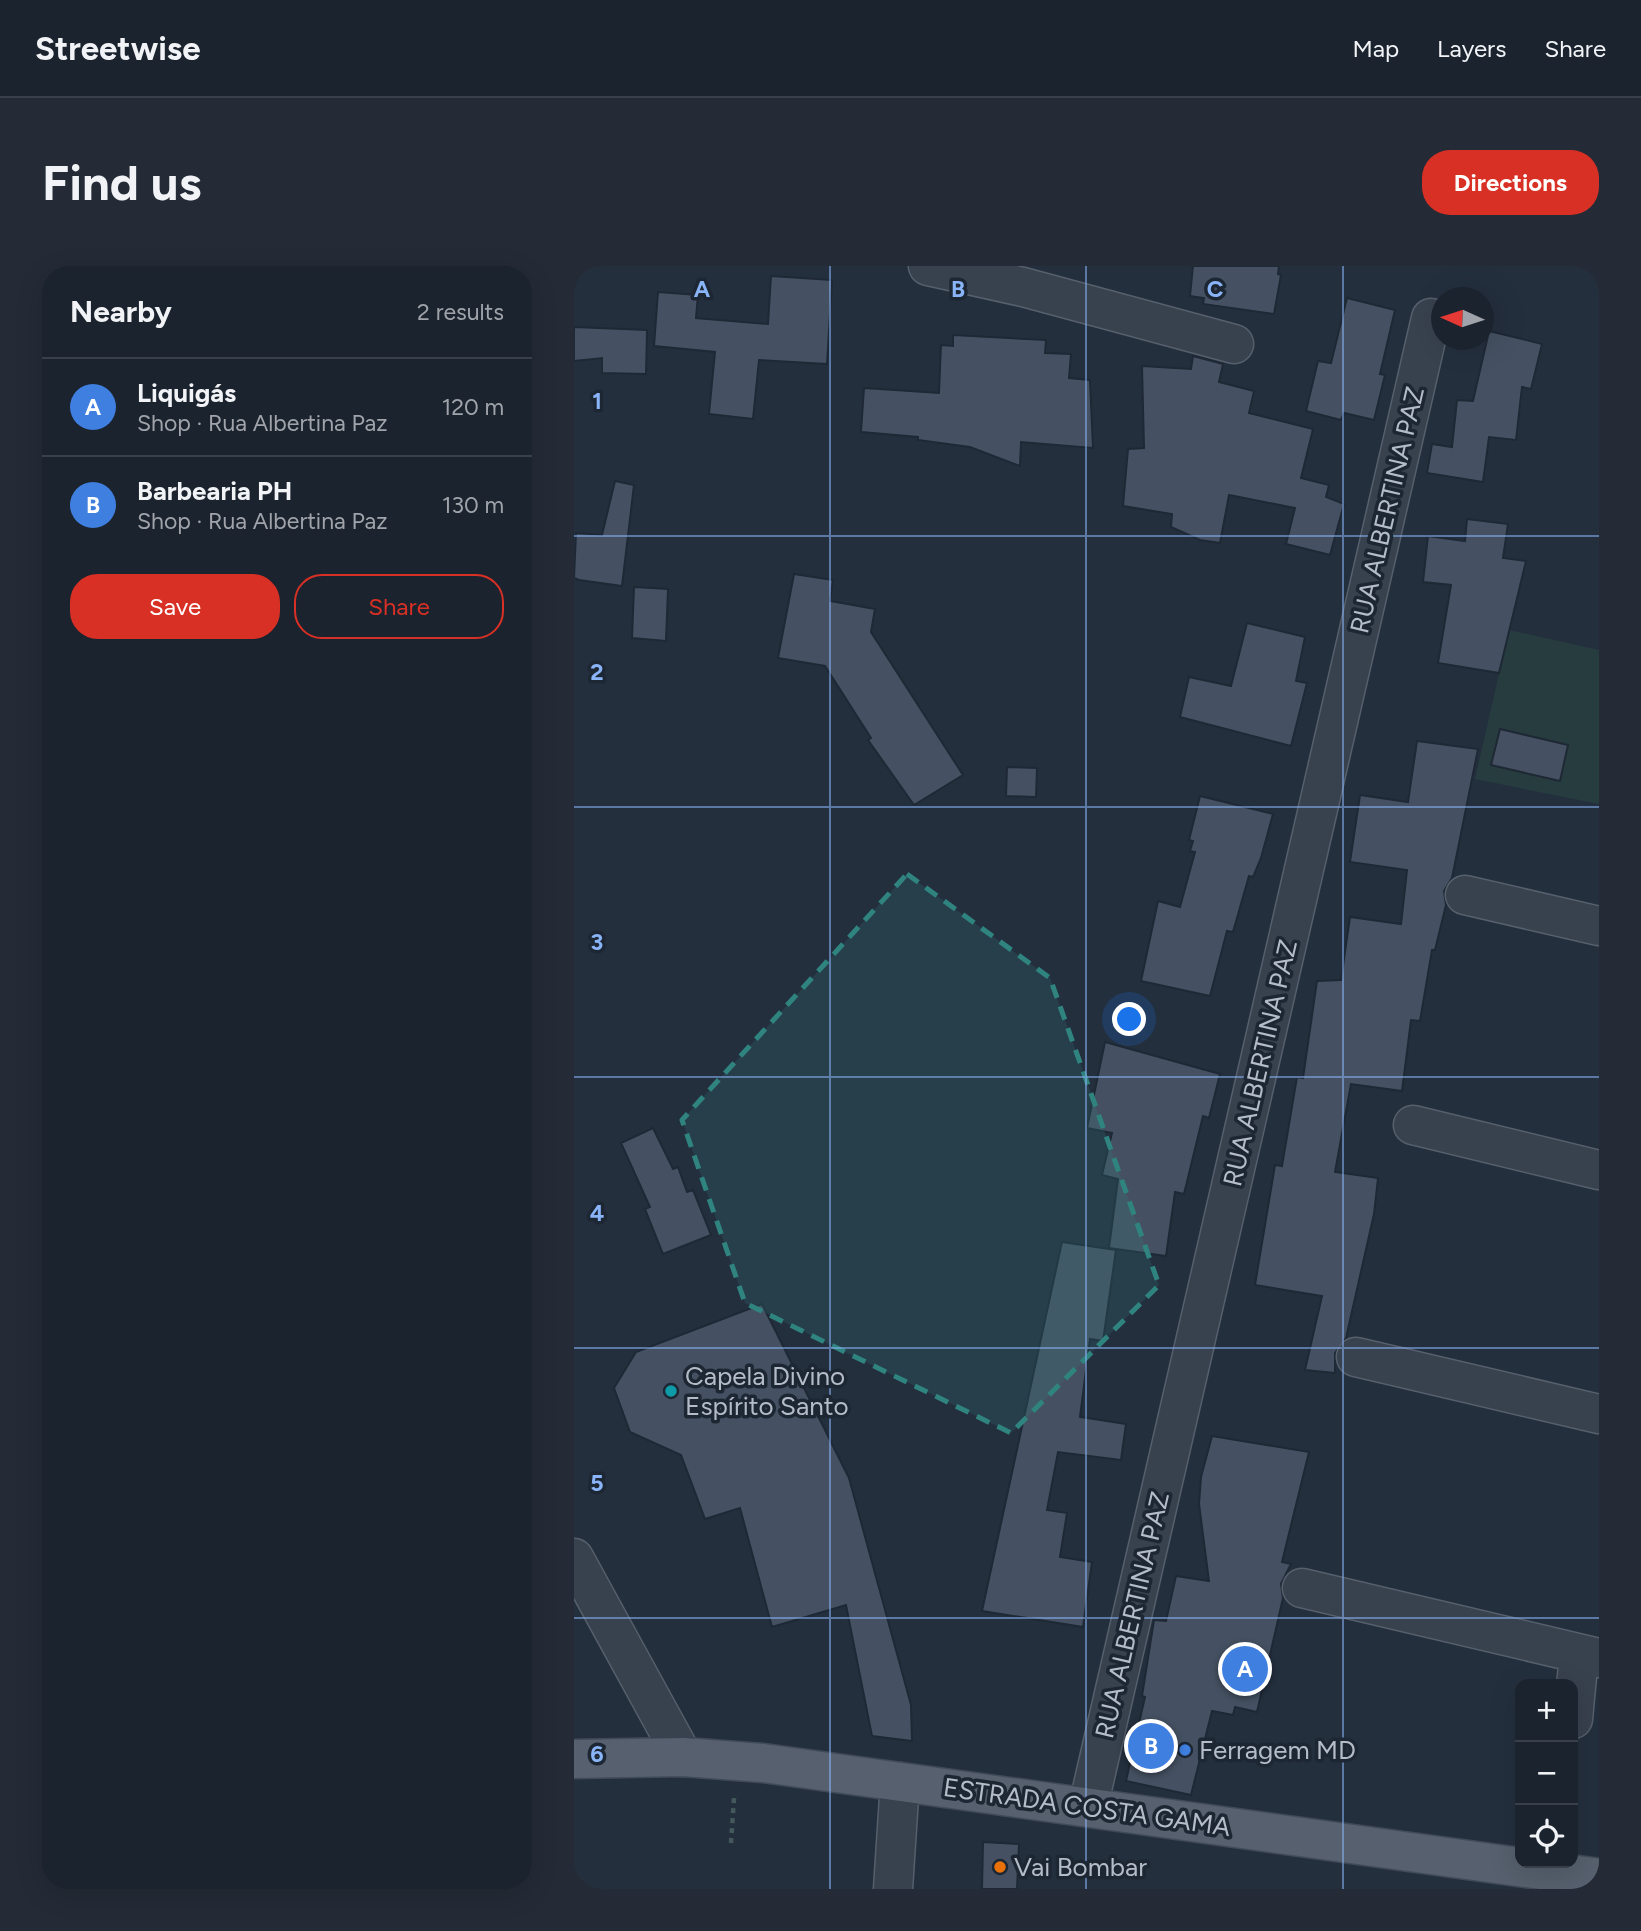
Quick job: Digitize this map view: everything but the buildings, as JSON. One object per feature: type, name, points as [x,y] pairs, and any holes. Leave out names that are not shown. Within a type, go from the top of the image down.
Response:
[{"type":"main road","name":"ESTRADA COSTA GAMA","points":[[574,1759],[683,1757],[763,1762],[1515,1861]]},
{"type":"main road","name":"ESTRADA COSTA GAMA","points":[[1563,1868],[1599,1878]]},
{"type":"street","points":[[928,266],[1023,287],[1234,344]]},
{"type":"street","name":"RUA ALBERTINA PAZ","points":[[1088,1807],[1431,318]]},
{"type":"street","points":[[1465,895],[1599,926]]},
{"type":"street","points":[[1413,1125],[1599,1170]]},
{"type":"street","points":[[1356,1357],[1599,1413]]},
{"type":"street","points":[[574,1558],[683,1757]]},
{"type":"street","points":[[1302,1588],[1589,1657],[1578,1700]]},
{"type":"street","points":[[893,1889],[900,1782]]},
{"type":"path","points":[[731,1843],[735,1795]]},
{"type":"highlighted area","points":[[907,874],[1050,978],[1159,1285],[1011,1433],[745,1303],[682,1120]]},
{"type":"green space","points":[[1509,630],[1599,650],[1599,804],[1475,779]]},
{"type":"place","name":"Capela Divino Espírito Santo","points":[[671,1391]]},
{"type":"place","name":"Liquigás","points":[[1245,1669]]},
{"type":"place","name":"Barbearia PH","points":[[1151,1746]]},
{"type":"place","name":"Ferragem MD","points":[[1185,1750]]},
{"type":"place","name":"Vai Bombar","points":[[1000,1867]]}]
